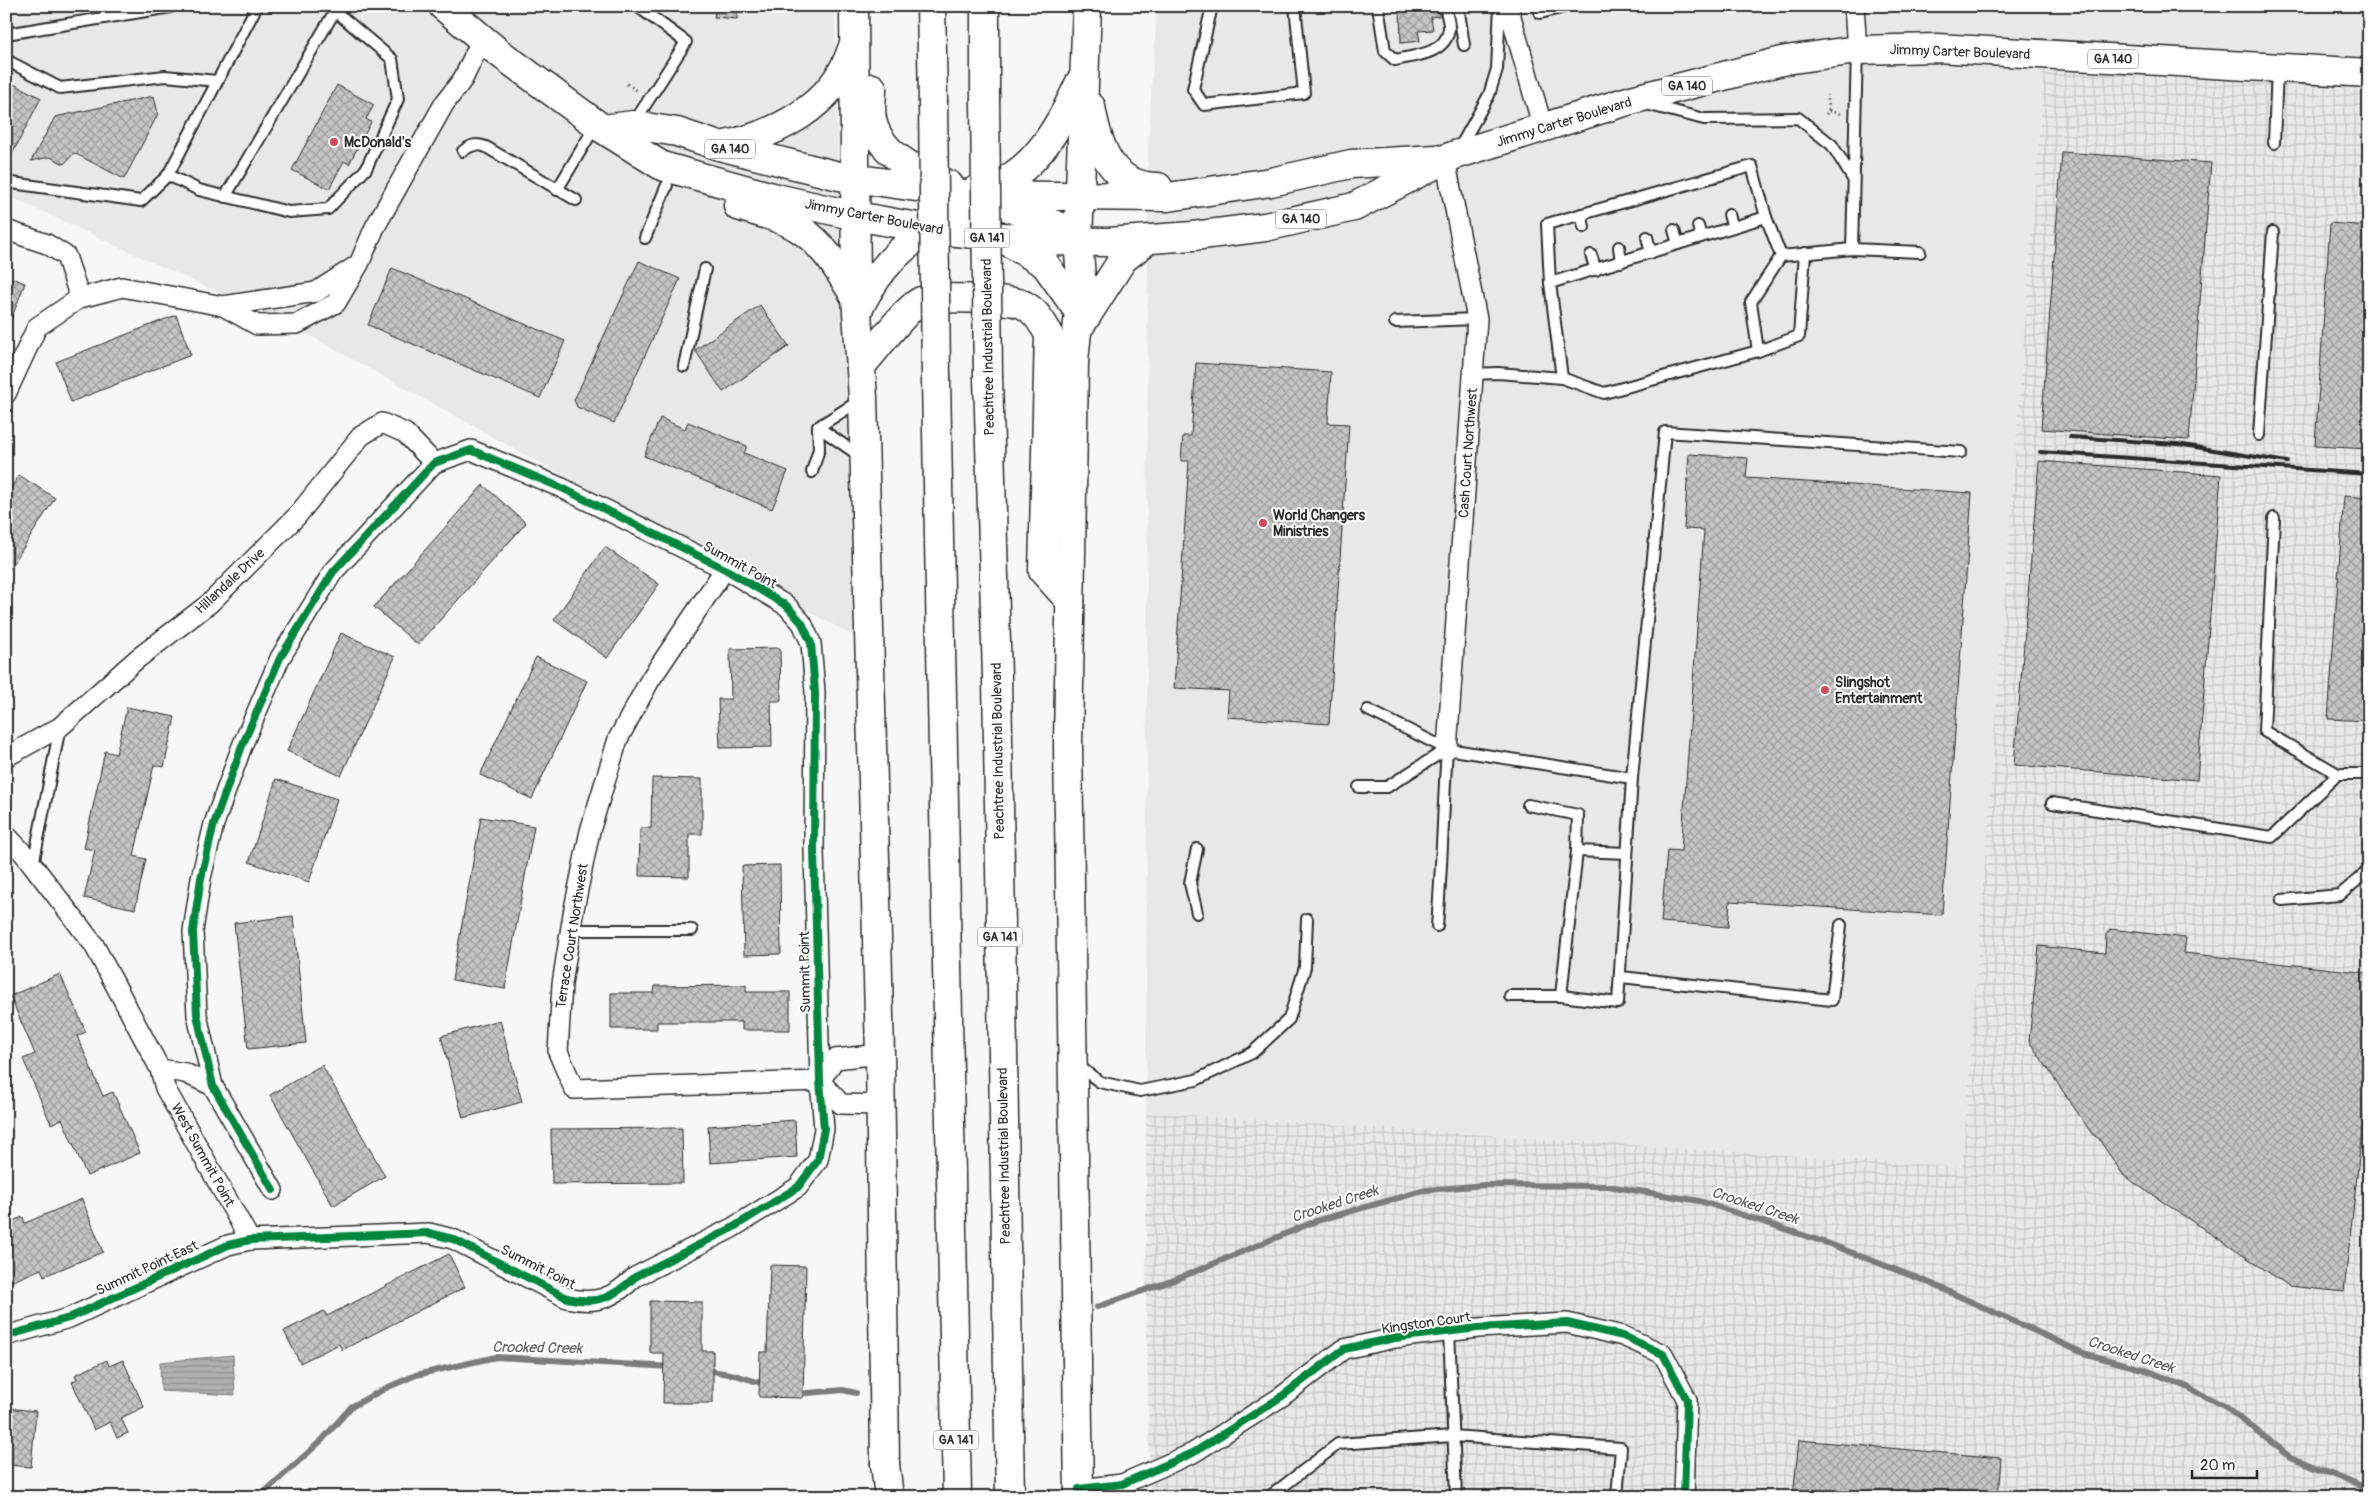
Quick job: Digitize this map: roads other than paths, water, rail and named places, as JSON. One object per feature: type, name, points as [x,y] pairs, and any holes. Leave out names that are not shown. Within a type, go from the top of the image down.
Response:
[{"type":"main road","name":"Jimmy Carter Boulevard","points":[[443,6],[482,39],[600,126],[662,166],[824,209],[856,199],[953,205]]},
{"type":"main road","points":[[854,6],[857,305],[863,398],[880,1054],[885,1464],[889,1497]]},
{"type":"main road","points":[[872,6],[872,120],[883,142],[897,158],[913,168],[953,205],[1001,238],[1045,264],[1077,324]]},
{"type":"main road","name":"GA 141","points":[[931,6],[936,379],[957,1497]]},
{"type":"main road","name":"Peachtree Industrial Boulevard","points":[[985,6],[988,378],[997,677],[1010,1497]]},
{"type":"main road","points":[[1079,1493],[1068,747],[1077,324],[1083,300],[1078,238],[1087,6]]},
{"type":"main road","points":[[719,146],[744,141],[770,131],[814,106],[839,77],[848,62],[854,43]]},
{"type":"main road","name":"Jimmy Carter Boulevard","points":[[1001,238],[1078,238],[1108,242],[1146,241],[1264,226],[1354,207],[1450,157],[1631,100],[1786,60],[1857,50],[1937,48],[2369,73]]},
{"type":"main road","points":[[857,305],[881,270],[903,247],[953,205],[1006,180],[1025,167],[1055,131],[1085,71]]},
{"type":"main road","points":[[1085,71],[1096,136],[1113,169],[1141,187],[1184,186],[1292,166],[1351,164]]},
{"type":"main road","name":"Jimmy Carter Boulevard","points":[[600,126],[633,125],[677,132],[719,146],[856,199],[953,205],[1009,200],[1080,197],[1158,197],[1195,194],[1271,182],[1351,164],[1450,157]]},
{"type":"main road","points":[[600,126],[622,156],[660,183],[780,219],[801,230],[834,264],[857,305]]},
{"type":"main road","points":[[856,199],[899,197],[953,205]]},
{"type":"main road","points":[[1009,200],[1078,238]]},
{"type":"main road","points":[[1077,324],[1123,259],[1146,241]]},
{"type":"main road","points":[[861,366],[902,318],[921,301],[993,298],[1024,304],[1037,315],[1048,334],[1043,571],[1070,602]]},
{"type":"street","points":[[1508,6],[1543,128]]},
{"type":"street","points":[[1854,6],[1857,50]]},
{"type":"street","points":[[6,394],[37,327],[80,298],[122,287],[222,306],[257,325],[297,324],[336,303],[359,264],[375,227],[444,104],[463,79],[482,39]]},
{"type":"street","name":"Cash Court Northwest","points":[[1447,749],[1477,319],[1450,157]]},
{"type":"street","points":[[6,230],[47,244],[66,256],[80,298]]},
{"type":"street","points":[[222,306],[316,292],[359,264]]},
{"type":"street","name":"Hillandale Drive","points":[[6,757],[60,727],[137,659],[210,603],[297,516],[361,436],[382,423],[406,434],[434,463]]},
{"type":"street","name":"Summit Point","points":[[302,1239],[429,1233],[453,1239],[567,1298],[585,1302],[605,1299],[624,1287],[634,1277],[732,1228],[798,1187],[818,1160],[824,1129],[820,1081],[814,850],[815,692],[811,643],[802,623],[787,606],[725,569],[562,488],[471,450],[434,463]]},
{"type":"street","points":[[273,1190],[212,1086],[196,1015],[192,932],[201,878],[214,824],[226,790],[242,746],[280,658],[332,572],[434,463]]},
{"type":"street","name":"Terrace Court Northwest","points":[[725,569],[650,680],[618,740],[590,831],[570,930],[562,984],[558,1052],[574,1089],[820,1081]]},
{"type":"street","name":"West Summit Point","points":[[6,835],[33,866],[94,946],[160,1069],[165,1088],[250,1240]]},
{"type":"street","points":[[880,1054],[835,1059],[820,1081],[841,1104],[881,1105]]},
{"type":"street","points":[[160,1069],[185,1074],[212,1086]]},
{"type":"street","name":"Summit Point East","points":[[6,1336],[69,1318],[228,1245],[250,1240],[302,1239]]},
{"type":"street","name":"Kingston Court","points":[[1079,1493],[1122,1484],[1193,1453],[1281,1397],[1344,1350],[1395,1338],[1449,1331],[1567,1323],[1623,1336],[1662,1354],[1687,1400],[1684,1497]]},
{"type":"lane","points":[[6,34],[174,6]]},
{"type":"lane","points":[[6,180],[12,183],[141,201],[168,175],[257,6]]},
{"type":"lane","points":[[633,125],[686,42],[637,6]]},
{"type":"lane","points":[[1212,6],[1192,89],[1204,106],[1304,93],[1295,6]]},
{"type":"lane","points":[[1378,6],[1385,51],[1395,60],[1435,51],[1445,40],[1449,29],[1445,6]]},
{"type":"lane","points":[[1458,6],[1464,45]]},
{"type":"lane","points":[[1450,157],[1489,95],[1497,69],[1500,6]]},
{"type":"lane","points":[[1539,6],[1540,13],[1569,6]]},
{"type":"lane","points":[[168,175],[199,190],[226,197],[290,212],[328,209],[366,169],[398,99],[392,59],[332,9],[226,197]]},
{"type":"lane","points":[[1852,249],[1852,179],[1857,50]]},
{"type":"lane","points":[[6,60],[60,88],[165,76],[217,81]]},
{"type":"lane","points":[[2274,143],[2277,68]]},
{"type":"lane","points":[[1631,100],[1704,118],[1798,118],[1832,145],[1852,179]]},
{"type":"lane","points":[[557,190],[600,126]]},
{"type":"lane","points":[[463,151],[479,144],[576,200]]},
{"type":"lane","points":[[1562,378],[1550,282],[1547,224],[1581,214],[1609,211],[1639,204],[1661,192],[1690,189],[1719,180],[1752,166],[1766,217],[1780,256]]},
{"type":"lane","points":[[645,238],[667,185]]},
{"type":"lane","points":[[1661,192],[1665,202]]},
{"type":"lane","points":[[1581,214],[1584,227]]},
{"type":"lane","points":[[1729,215],[1733,228]]},
{"type":"lane","points":[[1550,282],[1596,270],[1766,217]]},
{"type":"lane","points":[[1698,226],[1701,237]]},
{"type":"lane","points":[[1674,230],[1678,244]]},
{"type":"lane","points":[[2259,435],[2273,232]]},
{"type":"lane","points":[[1647,237],[1651,252]]},
{"type":"lane","points":[[1619,248],[1621,262]]},
{"type":"lane","points":[[1780,256],[1852,249],[1920,252]]},
{"type":"lane","points":[[1473,374],[1498,372],[1562,378],[1604,393],[1758,351],[1799,336],[1805,253]]},
{"type":"lane","points":[[1591,255],[1596,270]]},
{"type":"lane","points":[[1758,351],[1751,302],[1780,256]]},
{"type":"lane","points":[[684,366],[705,270]]},
{"type":"lane","points":[[1396,322],[1477,319]]},
{"type":"lane","points":[[818,427],[848,410],[863,398]]},
{"type":"lane","points":[[818,427],[864,460]]},
{"type":"lane","points":[[812,472],[819,449],[818,427]]},
{"type":"lane","points":[[1510,996],[1561,996],[1618,1003],[1632,778],[1665,432],[1961,452]]},
{"type":"lane","points":[[2274,518],[2264,730],[2338,774],[2369,774]]},
{"type":"lane","points":[[1368,710],[1447,749],[1632,778]]},
{"type":"lane","points":[[33,866],[60,727]]},
{"type":"lane","points":[[1359,787],[1387,787],[1447,749]]},
{"type":"lane","points":[[1437,926],[1442,866],[1442,816],[1447,749]]},
{"type":"lane","points":[[2052,804],[2272,837],[2338,774]]},
{"type":"lane","points":[[1528,805],[1578,815],[1577,851],[1561,996]]},
{"type":"lane","points":[[1197,849],[1190,883],[1197,913]]},
{"type":"lane","points":[[1577,851],[1627,853]]},
{"type":"lane","points":[[2282,900],[2340,895],[2369,870]]},
{"type":"lane","points":[[1072,1062],[1100,1082],[1140,1092],[1196,1080],[1252,1053],[1288,1019],[1305,967],[1307,919]]},
{"type":"lane","points":[[1620,977],[1832,1000],[1841,925]]},
{"type":"lane","points":[[570,930],[692,930]]},
{"type":"lane","points":[[1449,1331],[1456,1496]]},
{"type":"lane","points":[[1269,1497],[1338,1444],[1454,1436],[1621,1448],[1618,1497]]},
{"type":"waterway","name":"Crooked Creek","points":[[1097,1307],[1177,1279],[1316,1221],[1426,1190],[1485,1185],[1608,1186],[1700,1201],[1827,1243],[1930,1283],[2083,1353],[2146,1370],[2185,1386],[2224,1406],[2291,1457],[2369,1490]]},
{"type":"waterway","name":"Crooked Creek","points":[[259,1497],[322,1440],[351,1407],[384,1389],[416,1375],[496,1357],[672,1367]]},
{"type":"waterway","name":"Crooked Creek","points":[[706,1370],[735,1375],[767,1385]]},
{"type":"waterway","name":"Crooked Creek","points":[[796,1394],[843,1390],[856,1393]]},
{"type":"railway","points":[[2070,437],[2177,444],[2287,462]]},
{"type":"railway","points":[[2040,452],[2369,474]]},
{"type":"place","name":"McDonald's","points":[[334,142]]},
{"type":"place","name":"World Changers Ministries","points":[[1263,523]]},
{"type":"place","name":"Slingshot Entertainment","points":[[1825,690]]}]
